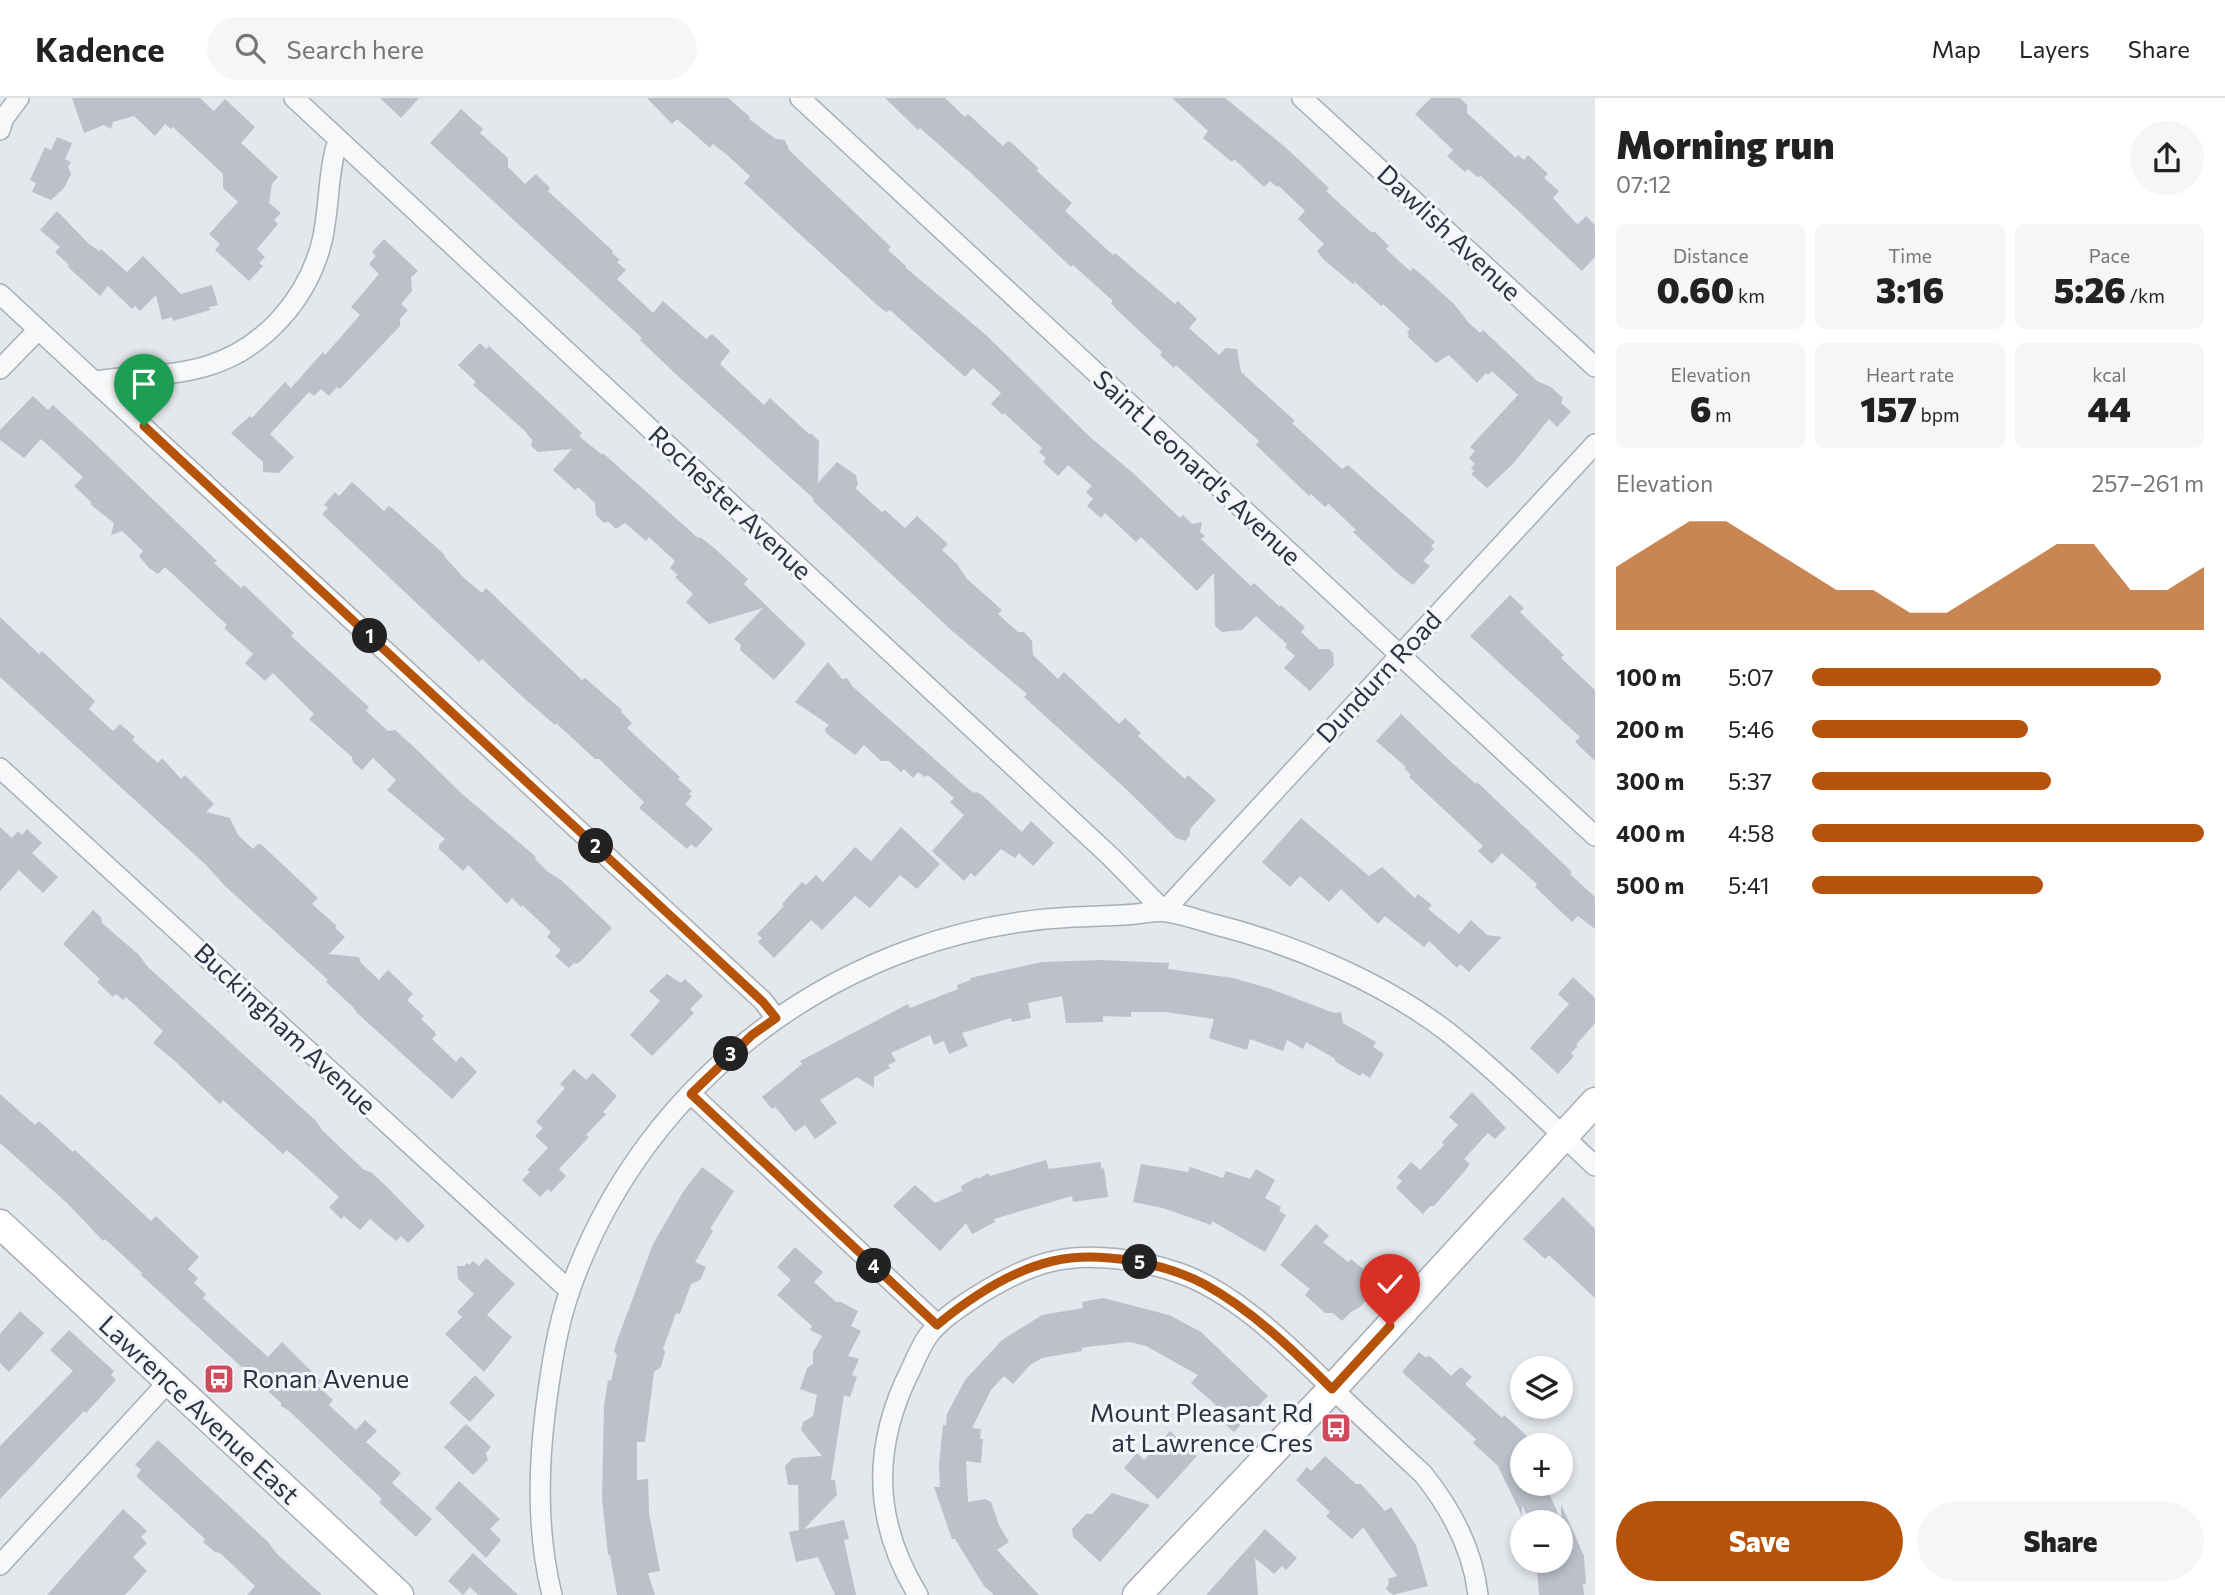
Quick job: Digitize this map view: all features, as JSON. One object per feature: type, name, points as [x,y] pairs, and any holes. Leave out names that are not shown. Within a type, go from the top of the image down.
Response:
[{"type":"main road","points":[[1137,1595],[1332,1389],[1595,1102]]},
{"type":"main road","name":"Lawrence Avenue East","points":[[0,1224],[399,1595]]},
{"type":"street","points":[[0,130],[4,118],[19,98]]},
{"type":"street","name":"Rochester Avenue","points":[[294,98],[1111,857],[1164,911]]},
{"type":"street","name":"Saint Leonard's Avenue","points":[[800,98],[1595,836]]},
{"type":"street","name":"Dawlish Avenue","points":[[1302,98],[1595,367]]},
{"type":"street","points":[[95,380],[177,372],[208,366],[246,348],[276,323],[301,293],[318,257],[325,228],[330,170],[338,140]]},
{"type":"street","points":[[0,294],[753,992],[776,1018]]},
{"type":"street","points":[[0,369],[37,330]]},
{"type":"street","name":"Dundurn Road","points":[[1164,911],[1595,444]]},
{"type":"street","name":"Buckingham Avenue","points":[[0,768],[570,1290]]},
{"type":"street","points":[[552,1595],[542,1524],[543,1436],[554,1358],[570,1290],[600,1224],[639,1155],[662,1126],[752,1035],[838,981],[880,961],[961,934],[1037,919],[1164,911],[1267,939],[1327,963],[1370,985],[1445,1030],[1595,1166]]},
{"type":"street","points":[[691,1094],[937,1325]]},
{"type":"street","points":[[918,1595],[900,1562],[892,1537],[881,1470],[884,1441],[901,1389],[928,1336],[937,1325],[991,1286],[1055,1260],[1130,1260],[1180,1273],[1205,1284],[1249,1314],[1423,1474],[1444,1500],[1472,1562],[1478,1595]]},
{"type":"street","points":[[0,1565],[169,1381]]},
{"type":"building","points":[[72,98],[200,98],[214,111],[225,99],[255,127],[241,143],[278,177],[272,184],[269,203],[281,213],[274,220],[278,224],[257,249],[265,257],[259,263],[263,266],[249,281],[215,250],[220,244],[209,234],[238,202],[223,188],[223,174],[173,127],[171,129],[165,124],[155,136],[134,116],[113,122],[111,129],[104,125],[84,133]]},
{"type":"building","points":[[380,98],[419,98],[401,118]]},
{"type":"building","points":[[647,98],[728,98],[750,117],[749,119],[776,139],[785,140],[789,150],[891,247],[888,250],[906,268],[986,335],[1090,437],[1180,518],[1183,515],[1192,524],[1202,522],[1200,532],[1205,536],[1201,539],[1251,586],[1254,583],[1305,627],[1301,632],[1319,649],[1329,649],[1333,653],[1334,665],[1310,691],[1284,668],[1295,656],[1285,647],[1287,644],[1256,616],[1242,630],[1222,632],[1215,626],[1214,573],[1197,591],[1141,537],[1136,542],[1105,513],[1101,518],[1087,506],[1093,499],[1086,492],[1092,486],[1068,465],[1058,476],[1043,462],[1046,458],[1039,452],[1042,448],[991,404],[1001,393],[973,368],[965,377],[890,310],[886,312],[876,304],[744,183],[750,176],[726,154],[713,144],[710,148],[677,119],[672,124]]},
{"type":"building","points":[[885,98],[945,98],[965,117],[968,114],[1003,146],[1008,141],[1012,143],[1038,168],[1037,171],[1072,203],[1065,211],[1113,255],[1115,253],[1175,304],[1178,301],[1197,319],[1189,328],[1219,355],[1226,348],[1237,349],[1241,372],[1295,421],[1292,423],[1342,469],[1348,465],[1435,542],[1431,546],[1434,549],[1423,561],[1430,566],[1413,585],[1396,572],[1353,532],[1356,530],[1329,504],[1325,507],[1311,494],[1309,496],[1256,445],[1259,441],[1176,365],[1174,368],[1160,355],[1162,352],[1116,309],[1111,303],[1113,301],[1073,265],[1071,267],[971,173],[920,128],[918,130]]},
{"type":"building","points":[[1172,98],[1225,98],[1284,146],[1329,188],[1326,191],[1371,232],[1375,232],[1389,246],[1386,249],[1410,271],[1413,268],[1422,275],[1454,304],[1480,333],[1483,330],[1537,381],[1551,387],[1563,398],[1561,403],[1571,412],[1557,427],[1549,419],[1513,464],[1487,488],[1471,474],[1474,471],[1471,468],[1475,464],[1469,458],[1475,451],[1470,447],[1518,395],[1492,371],[1488,375],[1486,373],[1477,383],[1449,355],[1436,363],[1408,337],[1410,329],[1383,304],[1381,306],[1355,282],[1353,284],[1324,260],[1317,251],[1324,244],[1298,219],[1305,211],[1279,186],[1270,181],[1264,187],[1234,159],[1232,162],[1203,138],[1208,131]]},
{"type":"building","points":[[1431,98],[1460,98],[1467,105],[1467,113],[1516,158],[1518,155],[1524,160],[1528,155],[1548,174],[1544,178],[1559,191],[1553,198],[1576,223],[1586,216],[1595,225],[1595,257],[1582,271],[1481,176],[1477,177],[1468,169],[1465,172],[1447,156],[1453,150],[1415,114]]},
{"type":"building","points":[[461,109],[483,129],[480,133],[508,158],[508,167],[525,184],[536,174],[550,188],[548,191],[613,251],[620,260],[617,262],[626,270],[617,279],[653,313],[663,301],[706,339],[712,334],[730,351],[720,364],[764,405],[770,398],[819,441],[818,483],[837,462],[856,475],[858,485],[855,488],[905,528],[917,516],[948,544],[942,550],[957,564],[967,579],[1002,610],[998,614],[1032,641],[1033,655],[1058,679],[1064,672],[1119,724],[1125,718],[1141,733],[1138,736],[1185,779],[1188,775],[1216,800],[1190,829],[1190,835],[1185,841],[1176,838],[1024,697],[1027,694],[950,629],[813,501],[814,499],[680,378],[640,340],[642,338],[430,143]]},
{"type":"building","points":[[57,137],[72,143],[65,159],[71,162],[68,167],[71,174],[64,188],[51,200],[32,192],[36,183],[30,180],[45,147],[51,150]]},
{"type":"building","points":[[57,211],[89,244],[99,251],[101,249],[127,272],[143,256],[181,294],[212,285],[218,305],[173,321],[172,317],[162,320],[156,295],[140,311],[135,306],[132,309],[108,286],[100,296],[68,267],[55,252],[60,247],[40,230]]},
{"type":"building","points":[[384,239],[418,271],[411,277],[412,291],[401,304],[408,310],[400,319],[400,326],[340,389],[337,387],[329,396],[321,389],[314,396],[309,392],[270,434],[294,457],[279,473],[263,472],[263,462],[231,433],[250,416],[252,418],[285,382],[291,388],[360,315],[351,307],[379,274],[369,264],[376,256],[372,252]]},
{"type":"building","points":[[480,343],[486,349],[489,346],[582,433],[579,436],[604,454],[748,579],[744,584],[806,644],[774,680],[740,650],[741,645],[734,639],[763,608],[709,624],[686,602],[693,594],[675,577],[678,575],[670,568],[674,560],[649,537],[646,541],[625,523],[616,529],[609,522],[604,523],[596,515],[595,503],[578,487],[575,490],[553,470],[572,449],[538,452],[531,446],[532,440],[524,430],[473,385],[476,382],[458,365]]},
{"type":"building","points":[[33,396],[48,410],[53,405],[217,561],[214,563],[241,588],[244,585],[294,633],[291,636],[369,707],[366,711],[388,731],[395,730],[612,928],[581,961],[569,968],[555,956],[561,950],[547,937],[551,932],[522,905],[521,907],[512,898],[507,904],[468,865],[463,871],[439,849],[445,839],[387,790],[396,780],[373,758],[362,770],[353,762],[352,757],[309,719],[314,714],[273,673],[265,681],[245,663],[253,654],[224,628],[227,625],[165,567],[158,574],[149,568],[139,556],[143,551],[122,531],[111,535],[114,523],[91,505],[74,486],[83,477],[41,439],[24,458],[0,440],[0,430]]},
{"type":"building","points":[[352,482],[384,511],[389,506],[392,508],[445,555],[463,577],[482,593],[486,588],[582,680],[585,678],[622,710],[632,723],[627,728],[692,791],[689,794],[692,796],[685,804],[713,829],[696,848],[691,844],[687,849],[639,808],[644,802],[599,759],[595,759],[556,723],[555,725],[482,659],[479,662],[322,514],[328,508],[324,505],[335,492],[339,496]]},
{"type":"building","points":[[1510,595],[1524,608],[1520,612],[1564,655],[1561,658],[1595,690],[1595,761],[1575,742],[1580,737],[1470,636]]},
{"type":"building","points":[[0,617],[39,654],[42,651],[95,701],[89,709],[113,731],[120,724],[135,737],[132,740],[158,763],[162,758],[181,779],[185,775],[214,804],[206,812],[230,818],[238,835],[253,849],[261,844],[318,898],[312,904],[337,926],[335,928],[345,937],[329,954],[359,957],[361,963],[379,980],[388,970],[413,994],[407,1000],[424,1016],[421,1019],[435,1032],[436,1035],[432,1039],[456,1062],[461,1056],[477,1072],[452,1099],[357,1013],[326,982],[328,980],[224,885],[206,865],[0,677]]},
{"type":"building","points":[[828,662],[842,679],[847,678],[852,686],[966,787],[982,795],[1022,832],[1031,821],[1054,843],[1033,866],[1019,853],[1015,858],[1001,849],[975,877],[971,873],[964,881],[932,851],[964,815],[950,802],[954,798],[928,775],[925,777],[918,772],[913,778],[904,769],[901,772],[889,761],[881,761],[864,745],[855,755],[826,733],[825,729],[829,725],[795,702]]},
{"type":"building","points":[[1401,714],[1451,762],[1476,784],[1477,782],[1595,897],[1595,929],[1578,916],[1572,922],[1535,887],[1537,884],[1502,853],[1492,864],[1478,851],[1483,846],[1409,777],[1411,775],[1404,768],[1406,767],[1376,741]]},
{"type":"building","points":[[1301,818],[1369,876],[1382,867],[1415,898],[1418,894],[1432,905],[1428,909],[1459,934],[1471,920],[1487,935],[1502,937],[1469,972],[1460,964],[1457,968],[1429,941],[1424,947],[1385,916],[1378,924],[1341,889],[1329,902],[1300,876],[1290,887],[1262,862]]},
{"type":"building","points":[[0,827],[12,838],[18,831],[22,835],[27,829],[42,843],[32,853],[58,877],[43,893],[19,870],[0,891]]},
{"type":"building","points":[[901,827],[940,864],[917,889],[900,875],[870,908],[855,896],[822,930],[811,920],[774,958],[758,942],[762,938],[757,934],[802,882],[806,885],[816,875],[823,882],[855,847],[871,861]]},
{"type":"building","points":[[93,910],[101,917],[102,923],[139,955],[147,966],[316,1121],[364,1170],[371,1172],[425,1226],[408,1243],[401,1236],[396,1241],[370,1219],[360,1230],[344,1216],[341,1219],[329,1207],[339,1197],[287,1150],[283,1154],[223,1100],[220,1104],[153,1043],[163,1031],[126,997],[123,1000],[116,994],[113,997],[97,982],[100,979],[63,944]]},
{"type":"building","points":[[1101,960],[1169,963],[1168,969],[1233,978],[1334,1013],[1341,1012],[1343,1023],[1376,1042],[1373,1047],[1384,1054],[1370,1078],[1362,1073],[1360,1076],[1306,1042],[1303,1049],[1287,1040],[1283,1051],[1250,1039],[1247,1050],[1209,1038],[1214,1019],[1165,1012],[1131,1012],[1131,1017],[1103,1016],[1103,1022],[1066,1023],[1062,996],[1028,1003],[1031,1018],[1012,1022],[1011,1018],[962,1033],[968,1046],[949,1054],[944,1041],[934,1045],[930,1035],[891,1053],[896,1061],[888,1065],[890,1068],[874,1077],[874,1088],[857,1077],[820,1100],[837,1123],[815,1139],[805,1125],[795,1132],[775,1107],[772,1109],[762,1097],[802,1064],[800,1061],[908,1004],[910,1008],[958,989],[957,985],[971,980],[970,978],[1042,962]]},
{"type":"building","points":[[667,974],[681,983],[685,979],[703,996],[690,1009],[694,1013],[652,1056],[630,1035],[660,1001],[649,991]]},
{"type":"building","points":[[1573,977],[1595,998],[1595,1023],[1576,1045],[1578,1046],[1571,1053],[1574,1056],[1558,1074],[1530,1048],[1569,1004],[1558,994]]},
{"type":"building","points":[[574,1069],[586,1080],[593,1073],[617,1096],[603,1112],[606,1114],[586,1135],[589,1137],[559,1169],[566,1176],[551,1192],[548,1189],[540,1197],[522,1180],[530,1172],[527,1170],[548,1148],[535,1136],[543,1128],[536,1122],[565,1088],[560,1084]]},
{"type":"building","points":[[1472,1092],[1506,1128],[1495,1139],[1488,1133],[1464,1159],[1470,1164],[1464,1172],[1434,1206],[1430,1206],[1423,1214],[1396,1188],[1402,1181],[1397,1177],[1411,1162],[1420,1170],[1444,1145],[1442,1142],[1458,1125],[1449,1117]]},
{"type":"building","points":[[0,1094],[35,1125],[39,1121],[73,1152],[75,1150],[151,1221],[156,1216],[199,1257],[188,1269],[198,1278],[194,1283],[206,1294],[203,1298],[268,1357],[282,1342],[321,1381],[317,1385],[333,1400],[329,1405],[356,1430],[365,1420],[377,1431],[366,1442],[401,1473],[392,1483],[432,1519],[416,1537],[379,1502],[382,1499],[281,1406],[281,1403],[0,1143]]},
{"type":"building","points":[[1046,1160],[1049,1169],[1101,1162],[1108,1197],[1073,1202],[1072,1196],[994,1219],[995,1222],[972,1234],[966,1223],[940,1251],[893,1206],[915,1185],[935,1203],[962,1191],[961,1186],[977,1177],[978,1179],[988,1173],[990,1176]]},
{"type":"building","points":[[1141,1164],[1188,1172],[1190,1167],[1223,1178],[1226,1171],[1250,1179],[1256,1169],[1275,1180],[1265,1198],[1281,1207],[1279,1211],[1286,1215],[1265,1252],[1212,1221],[1211,1225],[1163,1208],[1133,1202]]},
{"type":"building","points":[[702,1167],[734,1191],[710,1229],[713,1231],[695,1262],[706,1267],[700,1280],[691,1284],[680,1314],[676,1313],[663,1349],[665,1352],[661,1367],[654,1372],[645,1442],[637,1442],[637,1480],[648,1479],[649,1513],[660,1571],[648,1573],[655,1595],[617,1595],[608,1555],[602,1498],[604,1406],[608,1380],[611,1381],[618,1338],[653,1244],[683,1192]]},
{"type":"building","points":[[1563,1197],[1595,1229],[1595,1298],[1549,1255],[1545,1259],[1523,1239]]},
{"type":"building","points":[[1316,1224],[1329,1236],[1323,1242],[1348,1262],[1351,1259],[1363,1269],[1371,1260],[1387,1275],[1360,1307],[1342,1321],[1333,1313],[1325,1313],[1305,1295],[1310,1289],[1280,1265]]},
{"type":"building","points":[[795,1247],[823,1272],[814,1282],[836,1302],[858,1311],[851,1326],[861,1331],[848,1356],[859,1359],[852,1375],[857,1377],[850,1397],[844,1395],[831,1480],[835,1480],[837,1495],[804,1529],[844,1520],[849,1539],[844,1540],[856,1595],[835,1595],[818,1557],[796,1562],[789,1532],[799,1530],[798,1485],[788,1485],[785,1466],[793,1458],[822,1456],[801,1430],[803,1422],[813,1416],[817,1395],[800,1389],[807,1368],[813,1364],[813,1352],[822,1336],[810,1330],[812,1326],[777,1295],[791,1280],[777,1267]]},
{"type":"building","points":[[486,1258],[515,1284],[487,1315],[512,1337],[484,1372],[445,1334],[462,1317],[457,1312],[474,1294],[458,1279],[457,1266],[467,1263],[469,1265],[473,1261],[479,1266]]},
{"type":"building","points":[[1103,1298],[1169,1315],[1201,1332],[1268,1396],[1234,1432],[1211,1412],[1216,1405],[1191,1383],[1198,1375],[1146,1346],[1130,1342],[1086,1347],[1082,1348],[1082,1351],[1042,1358],[1030,1365],[1013,1384],[1004,1376],[991,1390],[972,1428],[981,1429],[980,1439],[983,1439],[981,1463],[966,1461],[968,1502],[985,1499],[991,1502],[999,1525],[1009,1542],[997,1550],[1039,1595],[994,1595],[984,1586],[955,1539],[952,1539],[934,1487],[940,1487],[939,1465],[943,1425],[946,1425],[947,1414],[965,1380],[1002,1340],[1042,1315],[1083,1308],[1082,1302]]},
{"type":"building","points":[[20,1311],[44,1333],[9,1372],[0,1363],[0,1334]]},
{"type":"building","points":[[69,1330],[114,1371],[111,1375],[116,1380],[0,1499],[0,1446],[73,1371],[50,1350]]},
{"type":"building","points":[[1419,1352],[1426,1358],[1431,1357],[1451,1376],[1461,1367],[1472,1377],[1465,1384],[1502,1418],[1504,1415],[1524,1433],[1510,1433],[1510,1491],[1498,1466],[1473,1443],[1476,1439],[1402,1372]]},
{"type":"building","points":[[475,1375],[495,1395],[470,1422],[449,1403]]},
{"type":"building","points":[[466,1424],[491,1447],[486,1453],[488,1460],[473,1475],[444,1447]]},
{"type":"building","points":[[1170,1431],[1197,1456],[1158,1499],[1124,1468],[1137,1453],[1144,1460]]},
{"type":"building","points":[[158,1440],[322,1595],[247,1595],[255,1586],[220,1553],[203,1542],[205,1539],[136,1476],[141,1470],[135,1465]]},
{"type":"building","points":[[1325,1456],[1356,1484],[1361,1484],[1385,1511],[1391,1507],[1416,1545],[1428,1586],[1393,1595],[1386,1589],[1388,1579],[1397,1576],[1363,1527],[1352,1539],[1326,1516],[1330,1512],[1296,1480],[1307,1467],[1311,1471]]},
{"type":"building","points":[[459,1481],[500,1519],[490,1529],[501,1540],[486,1558],[435,1508]]},
{"type":"building","points":[[1112,1493],[1150,1505],[1100,1562],[1073,1537],[1072,1529],[1086,1514],[1092,1514]]},
{"type":"building","points":[[1512,1496],[1550,1496],[1557,1510],[1524,1510],[1522,1505],[1522,1510],[1519,1510]]},
{"type":"building","points":[[123,1509],[147,1531],[141,1537],[147,1543],[133,1557],[147,1571],[125,1595],[47,1595]]},
{"type":"building","points":[[1265,1529],[1297,1558],[1286,1570],[1282,1566],[1274,1574],[1255,1558],[1258,1595],[1206,1595]]},
{"type":"building","points":[[1573,1531],[1584,1556],[1584,1595],[1539,1595],[1537,1573],[1573,1573]]},
{"type":"building","points":[[473,1553],[518,1595],[478,1595],[470,1587],[463,1595],[448,1581]]},
{"type":"place","name":"Ronan Avenue","points":[[219,1379]]},
{"type":"place","name":"Mount Pleasant Rd at Lawrence Cres","points":[[1336,1428]]},
{"type":"route","points":[[144,426],[763,1002],[776,1018],[752,1035],[691,1094],[937,1325],[991,1286],[1014,1275],[1055,1260],[1083,1258],[1130,1260],[1180,1273],[1205,1284],[1249,1314],[1332,1389],[1390,1326]]}]
